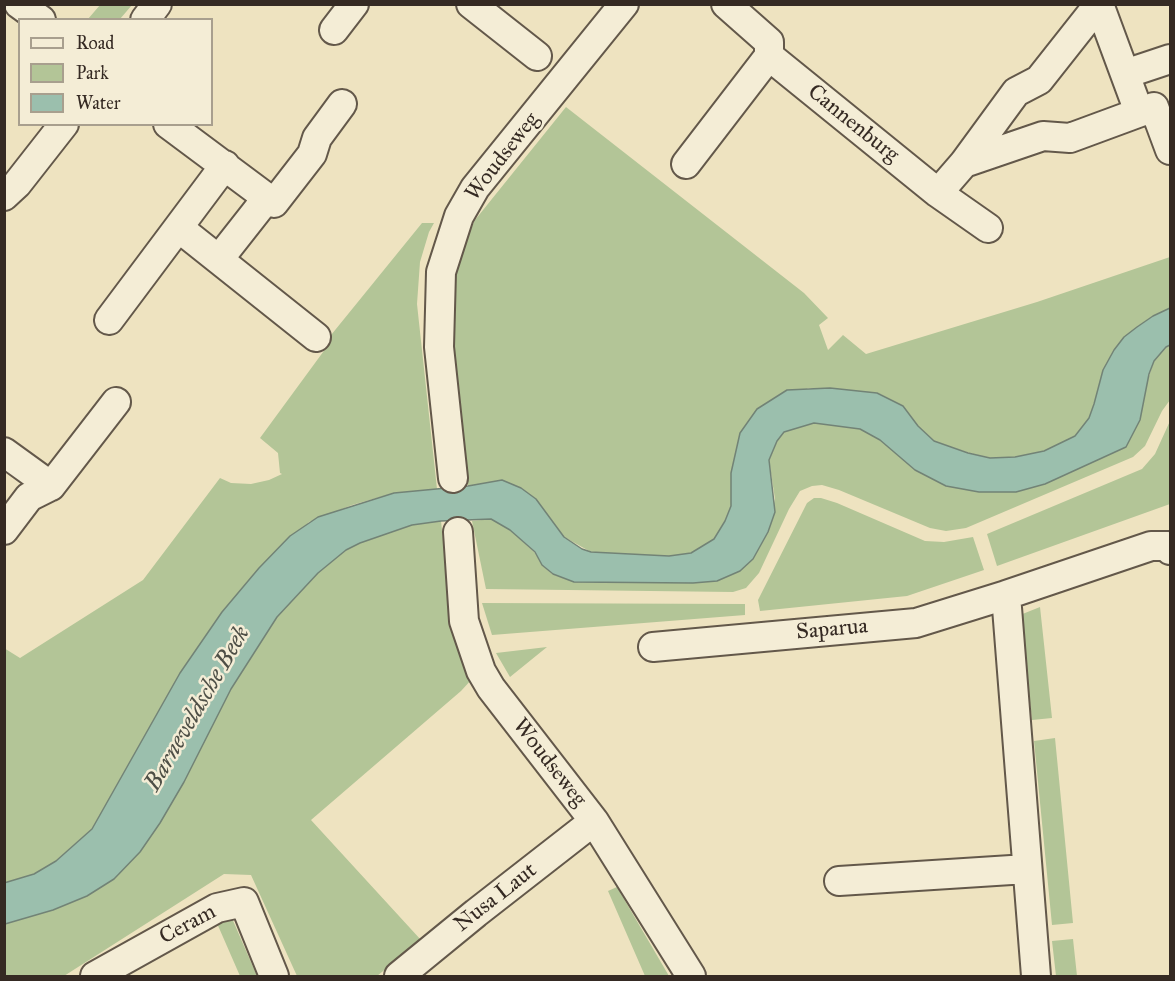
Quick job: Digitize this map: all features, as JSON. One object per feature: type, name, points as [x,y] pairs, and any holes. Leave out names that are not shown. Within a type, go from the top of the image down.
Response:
[{"type":"street","points":[[19,4],[38,18]]},
{"type":"street","points":[[146,18],[157,4]]},
{"type":"street","points":[[334,30],[354,4]]},
{"type":"street","points":[[471,4],[537,56]]},
{"type":"street","name":"Woudseweg","points":[[453,478],[439,347],[441,273],[459,216],[475,188],[624,4]]},
{"type":"street","name":"Cannenburg","points":[[726,4],[769,42],[769,56],[938,193],[988,228]]},
{"type":"street","points":[[1099,4],[1139,112]]},
{"type":"street","points":[[938,193],[964,163],[1016,92],[1039,80],[1099,4]]},
{"type":"street","points":[[686,164],[769,56]]},
{"type":"street","points":[[1125,74],[1170,59]]},
{"type":"street","points":[[171,126],[274,203],[312,154],[317,138],[342,104]]},
{"type":"street","points":[[964,163],[1043,136],[1070,138],[1154,107],[1170,150]]},
{"type":"street","points":[[4,196],[17,184],[62,126]]},
{"type":"street","points":[[109,320],[225,165]]},
{"type":"street","points":[[219,259],[267,198]]},
{"type":"street","points":[[179,228],[316,337]]},
{"type":"street","points":[[4,530],[29,497],[51,486],[116,402]]},
{"type":"street","points":[[4,452],[51,486]]},
{"type":"street","name":"Woudseweg","points":[[458,532],[464,621],[481,671],[491,688],[594,821],[691,976]]},
{"type":"street","name":"Saparua","points":[[654,647],[916,623],[1151,546],[1168,546],[1170,550]]},
{"type":"street","points":[[1006,595],[1036,976]]},
{"type":"street","name":"Nusa Laut","points":[[399,976],[594,821]]},
{"type":"street","points":[[839,881],[1027,869]]},
{"type":"street","name":"Ceram","points":[[95,976],[217,908],[244,902],[274,976]]},
{"type":"green space","points":[[100,4],[132,5],[121,18],[89,18]]},
{"type":"green space","points":[[566,107],[804,293],[828,318],[819,325],[828,350],[843,335],[866,354],[1037,302],[1170,257],[1170,308],[1137,327],[1103,370],[1089,418],[1075,436],[1044,451],[1015,457],[990,458],[969,453],[934,441],[918,426],[903,406],[878,393],[808,388],[731,473],[731,506],[714,539],[691,553],[669,556],[591,552],[564,537],[546,513],[502,480],[468,486],[449,310],[452,272],[475,220]]},
{"type":"green space","points":[[422,223],[434,223],[420,262],[417,304],[437,489],[394,493],[352,505],[309,522],[222,612],[180,673],[92,829],[56,861],[34,874],[5,883],[4,648],[20,658],[143,580],[220,478],[231,483],[251,484],[282,474],[278,453],[260,438],[326,348],[327,340]]},
{"type":"green space","points":[[1170,345],[1170,400],[1145,446],[1133,457],[966,528],[946,531],[930,528],[839,490],[822,485],[812,486],[800,491],[759,573],[746,588],[733,592],[486,589],[472,521],[491,519],[510,530],[535,553],[542,565],[552,574],[574,582],[693,583],[740,571],[753,559],[768,532],[775,499],[769,460],[777,441],[784,432],[814,423],[860,429],[880,440],[915,470],[1045,484],[1126,447],[1154,361]]},
{"type":"green space","points":[[1170,421],[1170,504],[997,566],[987,534],[1142,469],[1155,454]]},
{"type":"green space","points":[[814,498],[837,503],[925,541],[944,542],[973,537],[984,570],[907,596],[760,611],[758,600],[807,503]]},
{"type":"green space","points":[[441,521],[447,576],[472,679],[311,820],[421,940],[377,976],[297,976],[251,875],[224,874],[64,976],[5,976],[4,924],[53,910],[209,731],[231,689],[277,617],[318,573],[346,550],[360,543],[412,525]]},
{"type":"green space","points":[[482,603],[745,604],[745,615],[492,635]]},
{"type":"green space","points":[[1040,607],[1052,718],[1032,720],[1020,615]]},
{"type":"green space","points":[[547,647],[510,677],[496,653]]},
{"type":"green space","points":[[1055,738],[1073,923],[1052,925],[1034,741]]},
{"type":"green space","points":[[617,887],[669,976],[645,976],[608,891]]},
{"type":"green space","points":[[231,916],[257,976],[240,976],[216,921]]},
{"type":"green space","points":[[1073,939],[1077,976],[1056,976],[1052,941]]},
{"type":"water","name":"Barneveldsche Beek","points":[[1170,308],[1170,345],[1154,361],[1149,374],[1140,420],[1126,447],[1045,484],[1016,492],[979,492],[946,486],[915,470],[880,440],[860,429],[814,423],[784,432],[777,441],[769,460],[775,512],[768,532],[753,559],[740,571],[717,581],[693,583],[574,582],[553,574],[542,565],[535,552],[510,530],[491,519],[412,525],[346,550],[318,573],[277,617],[231,689],[184,782],[140,852],[114,879],[87,896],[53,910],[5,924],[4,883],[34,874],[56,861],[92,829],[180,673],[222,612],[290,536],[318,517],[394,493],[468,486],[502,480],[521,488],[536,499],[564,537],[582,549],[591,552],[669,556],[691,553],[714,539],[725,521],[731,506],[731,473],[740,433],[757,409],[787,390],[830,388],[877,393],[903,406],[918,426],[934,441],[968,453],[990,458],[1015,457],[1044,451],[1075,436],[1089,418],[1103,370],[1124,337],[1153,316]]}]
